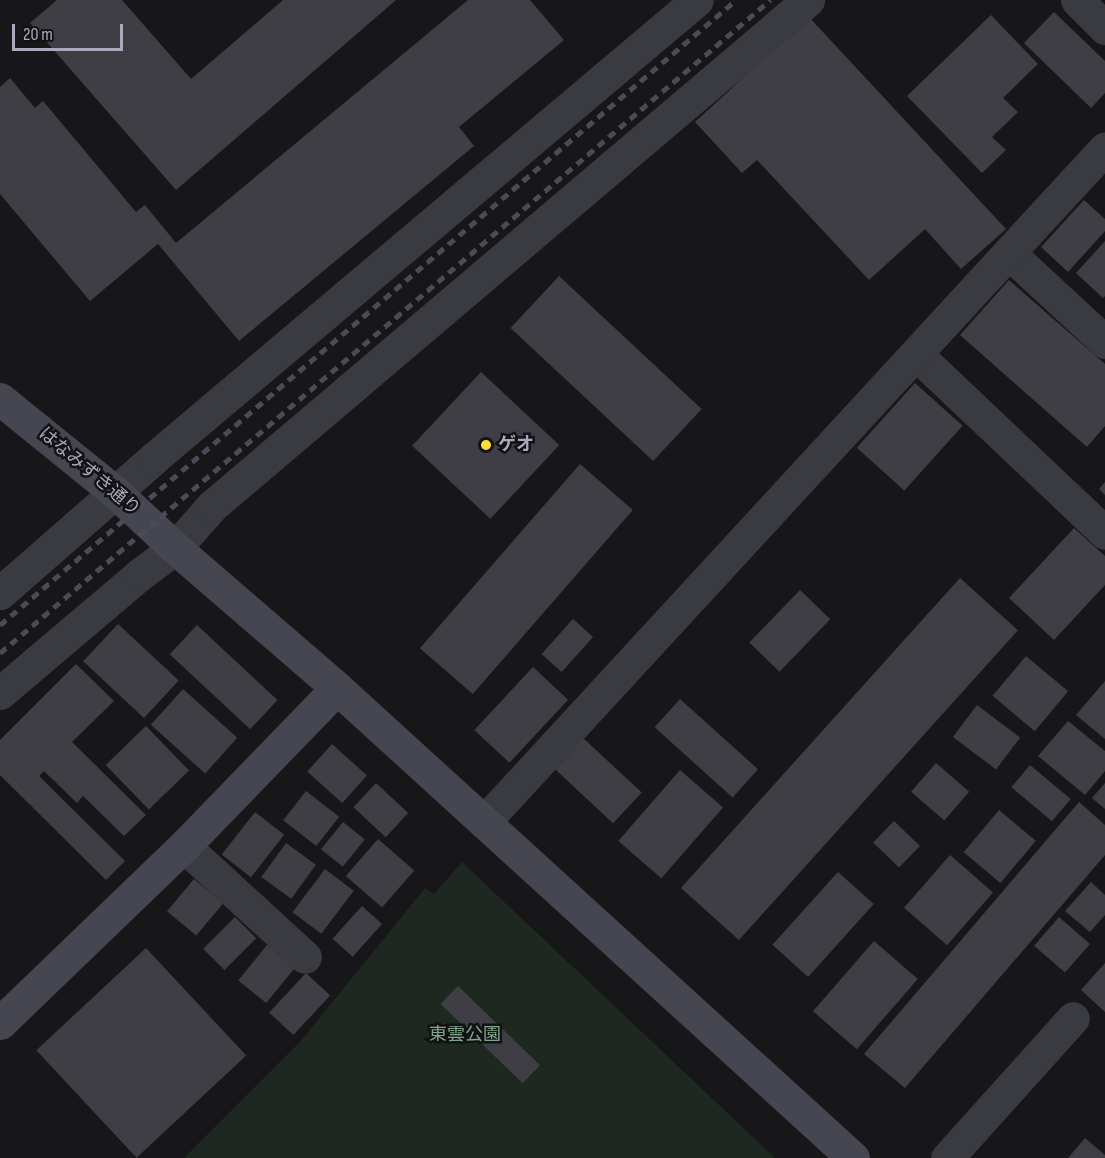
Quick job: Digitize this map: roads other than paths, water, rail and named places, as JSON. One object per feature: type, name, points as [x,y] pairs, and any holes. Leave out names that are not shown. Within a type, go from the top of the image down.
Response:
[{"type":"street","points":[[0,593],[115,492],[697,0]]},
{"type":"street","points":[[0,693],[139,575],[175,548],[212,506],[808,0]]},
{"type":"street","points":[[1077,0],[1105,28]]},
{"type":"street","points":[[484,822],[1105,148]]},
{"type":"street","points":[[1009,253],[1105,342]]},
{"type":"street","points":[[916,354],[1105,533]]},
{"type":"street","name":"はなみずき通り","points":[[0,399],[115,492],[175,548],[337,688],[854,1158]]},
{"type":"street","points":[[0,1023],[184,846],[337,688]]},
{"type":"street","points":[[184,846],[305,957]]},
{"type":"street","points":[[947,1158],[1073,1018]]},
{"type":"railway","points":[[0,625],[736,0]]},
{"type":"railway","points":[[0,653],[770,0]]},
{"type":"place","name":"ゲオ","points":[[486,445]]},
{"type":"park label","name":"東雲公園","points":[[465,1035]]}]
